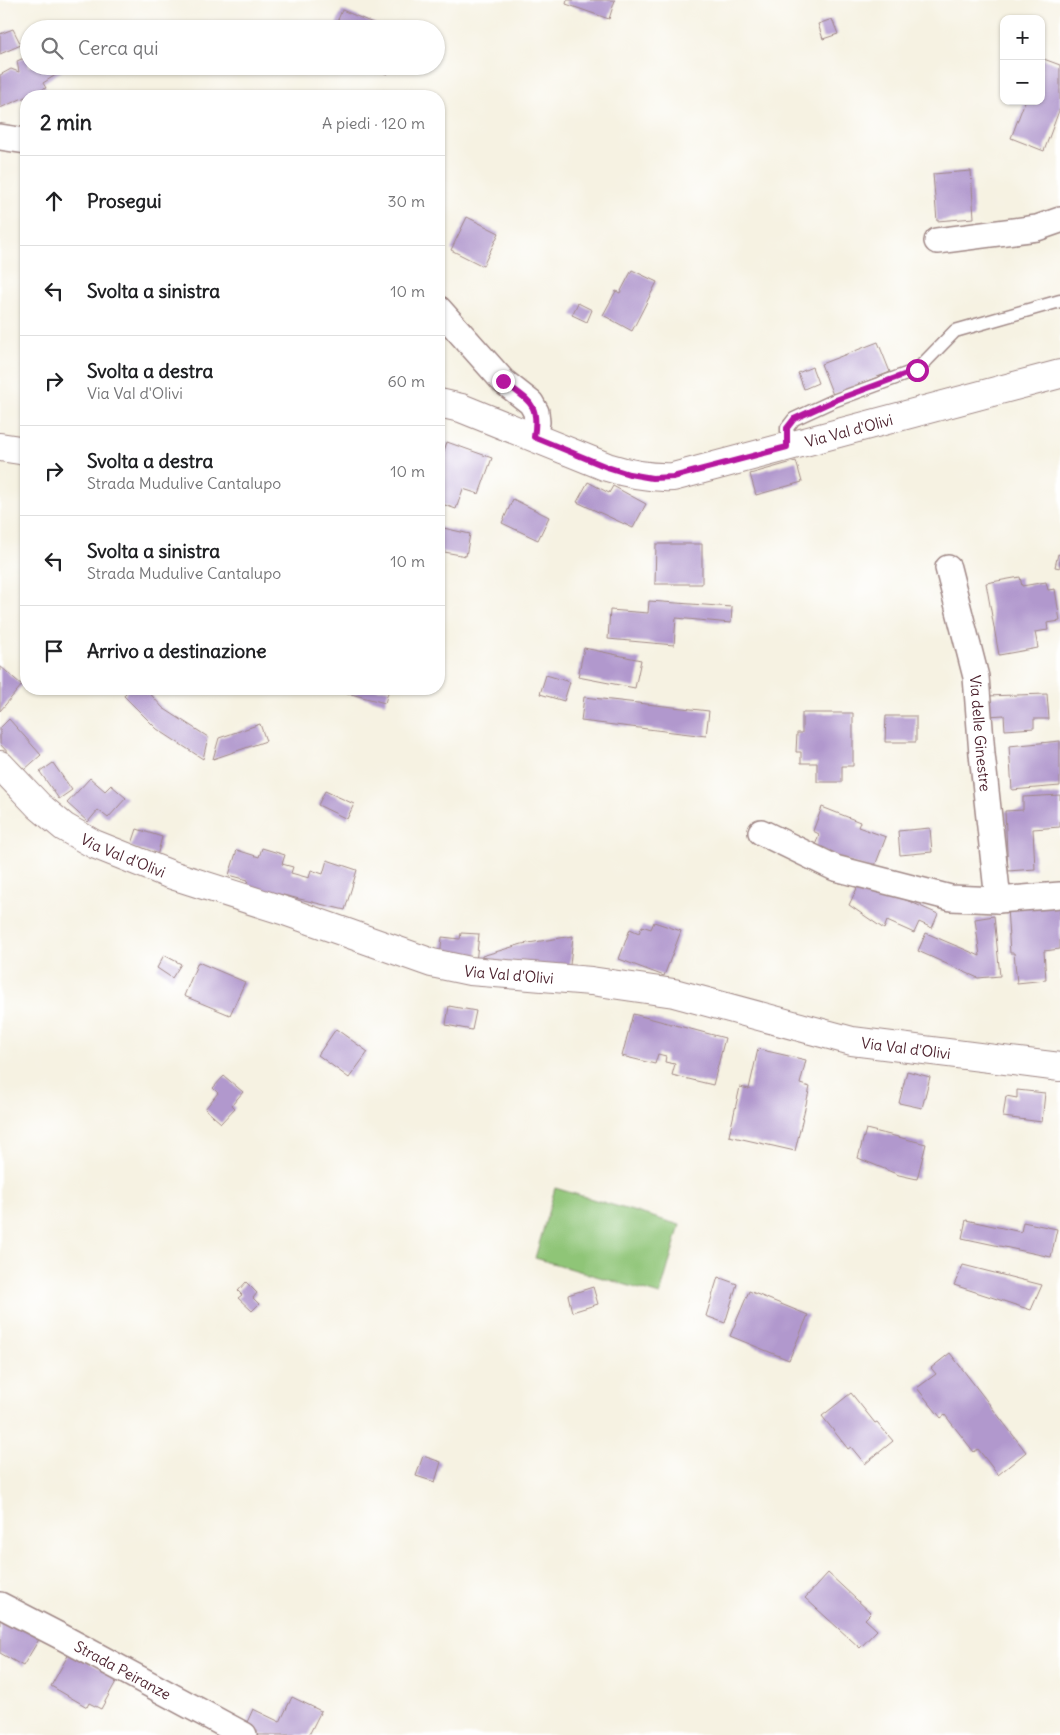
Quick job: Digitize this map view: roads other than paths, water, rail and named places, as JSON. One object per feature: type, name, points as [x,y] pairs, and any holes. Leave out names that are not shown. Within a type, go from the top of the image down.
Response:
[{"type":"street","points":[[0,137],[20,140]]},
{"type":"street","points":[[937,241],[1037,228],[1060,220]]},
{"type":"street","points":[[445,316],[503,381],[531,403],[536,412],[537,422],[534,437]]},
{"type":"street","name":"Via Val d'Olivi","points":[[445,404],[461,408],[607,467],[629,474],[652,478],[673,477],[1060,374]]},
{"type":"street","points":[[0,447],[20,449]]},
{"type":"street","name":"Via delle Ginestre","points":[[948,568],[976,677],[982,754],[998,900]]},
{"type":"street","name":"Via Val d'Olivi","points":[[0,765],[39,806],[64,826],[94,844],[169,874],[285,911],[432,963],[470,971],[591,981],[674,993],[852,1041],[1060,1067]]},
{"type":"street","points":[[761,832],[835,868],[951,898],[998,900],[1060,895]]},
{"type":"street","name":"Strada Peiranze","points":[[0,1605],[62,1636],[244,1735]]},
{"type":"lane","points":[[787,447],[787,428],[794,419],[833,401],[917,370],[954,331],[1060,300]]}]
